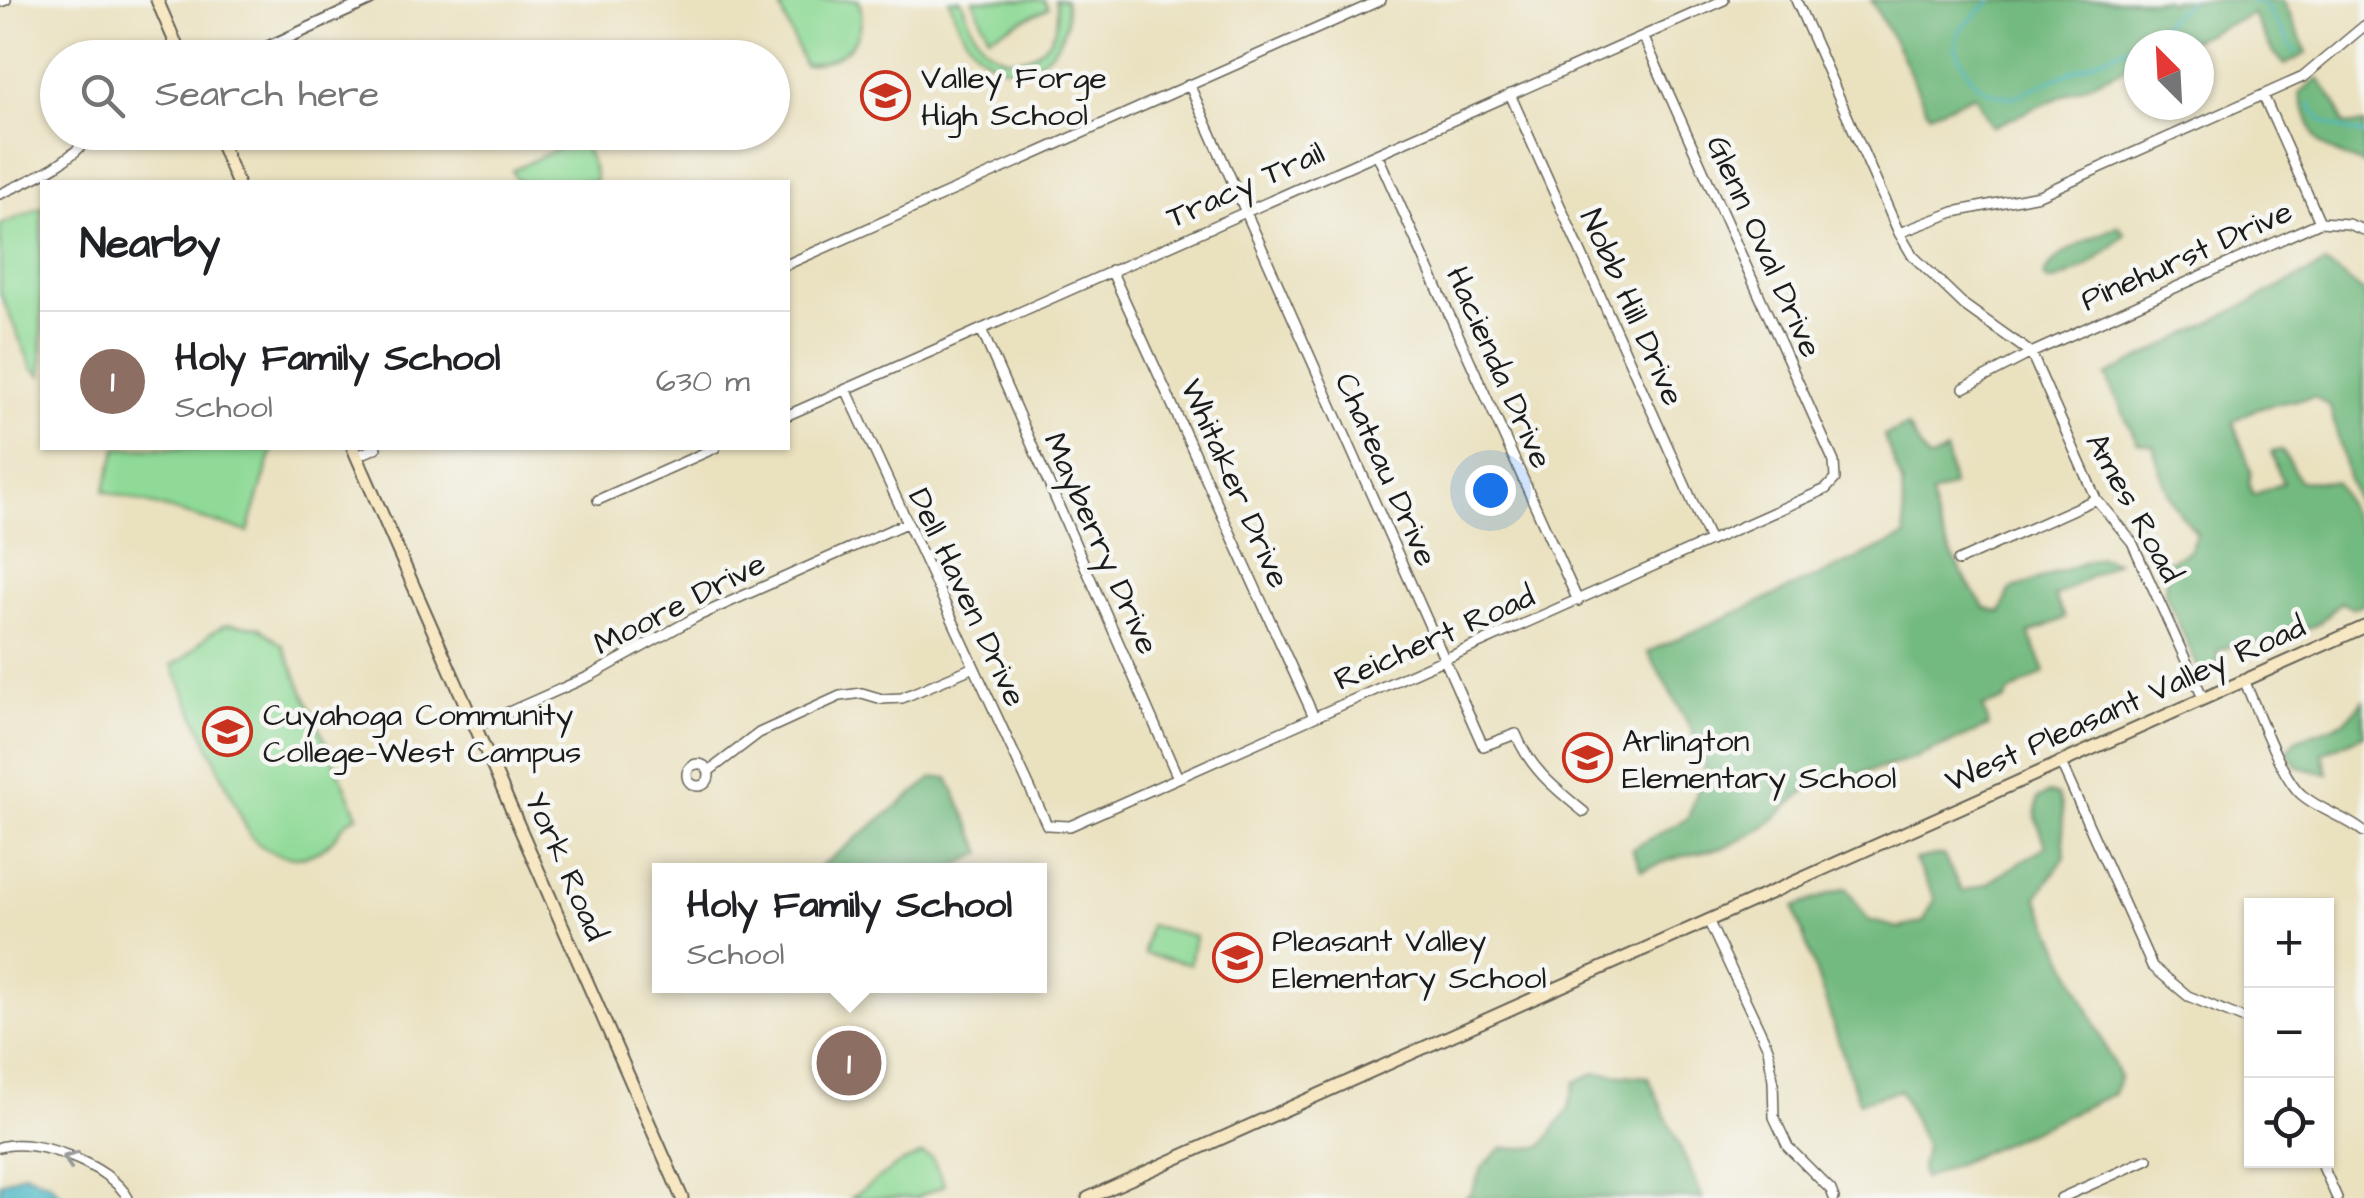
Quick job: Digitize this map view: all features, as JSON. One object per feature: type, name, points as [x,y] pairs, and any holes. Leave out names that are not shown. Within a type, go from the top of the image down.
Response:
[{"type":"main road","points":[[157,0],[174,40]]},
{"type":"main road","points":[[224,150],[236,180]]},
{"type":"main road","name":"York Road","points":[[355,452],[682,1198]]},
{"type":"main road","name":"West Pleasant Valley Road","points":[[1088,1198],[2364,627]]},
{"type":"street","points":[[283,40],[370,0]]},
{"type":"street","points":[[790,263],[1381,0]]},
{"type":"street","name":"Tracy Trail","points":[[790,414],[1724,0]]},
{"type":"street","points":[[1796,0],[1912,255],[1964,305],[2031,353]]},
{"type":"street","points":[[1899,233],[1954,212],[2039,194],[2303,77],[2364,26]]},
{"type":"street","name":"Glenn Oval Drive","points":[[1643,36],[1834,462],[1835,479]]},
{"type":"street","name":"Chateau Drive","points":[[1189,84],[1484,746],[1516,734],[1526,757],[1584,812]]},
{"type":"street","name":"Nobb Hill Drive","points":[[1510,94],[1710,541]]},
{"type":"street","points":[[2263,94],[2320,222]]},
{"type":"street","points":[[0,194],[50,171],[79,150]]},
{"type":"street","name":"Hacienda Drive","points":[[1377,154],[1578,601]]},
{"type":"street","name":"Pinehurst Drive","points":[[1964,388],[2031,353],[2320,222],[2348,224],[2364,230]]},
{"type":"street","name":"Whitaker Drive","points":[[1111,270],[1314,717]]},
{"type":"street","name":"Mayberry Drive","points":[[981,328],[1178,778]]},
{"type":"street","name":"Ames Road","points":[[2031,353],[2096,499],[2132,542],[2203,698]]},
{"type":"street","name":"Dell Haven Drive","points":[[846,389],[1047,825]]},
{"type":"street","points":[[598,500],[710,450]]},
{"type":"street","name":"Reichert Road","points":[[1047,825],[1070,826],[1826,490],[1835,479]]},
{"type":"street","points":[[1958,560],[2096,499]]},
{"type":"street","name":"Moore Drive","points":[[475,726],[590,676],[696,617],[906,523]]},
{"type":"street","points":[[708,771],[758,732],[840,696],[862,693],[882,699],[902,698],[974,667]]},
{"type":"street","points":[[2244,680],[2288,779],[2303,796],[2364,832]]},
{"type":"street","points":[[2060,761],[2152,966],[2188,996],[2244,1019]]},
{"type":"street","points":[[1708,920],[1768,1048],[1774,1080],[1774,1116],[1788,1148],[1831,1190],[1834,1198]]},
{"type":"street","points":[[0,1147],[24,1143],[39,1146],[100,1171],[119,1184],[128,1198]]},
{"type":"street","points":[[2061,1198],[2148,1159]]},
{"type":"street","points":[[2324,1168],[2337,1198]]},
{"type":"green space","points":[[788,0],[859,0],[861,15],[856,38],[841,54],[804,65],[779,4]]},
{"type":"green space","points":[[949,0],[961,0],[975,33],[988,49],[1002,57],[1016,59],[1040,50],[1055,28],[1055,0],[1065,0],[1066,18],[1054,49],[1028,66],[1012,68],[996,64],[974,48]]},
{"type":"green space","points":[[973,0],[1044,0],[1048,8],[989,36]]},
{"type":"green space","points":[[1871,0],[2283,0],[2307,53],[2285,65],[2271,49],[2253,14],[2214,31],[2124,30],[2124,69],[1992,127],[1975,95],[1929,114]]},
{"type":"green space","points":[[2319,79],[2337,106],[2343,124],[2364,125],[2364,165],[2325,147],[2314,134],[2299,93]]},
{"type":"green space","points":[[555,150],[586,150],[596,180],[517,180],[512,170]]},
{"type":"green space","points":[[40,208],[40,374],[32,368],[0,293],[0,225]]},
{"type":"green space","points":[[2118,226],[2125,234],[2091,263],[2050,282],[2043,277],[2064,253]]},
{"type":"green space","points":[[2325,264],[2364,292],[2364,523],[2330,407],[2315,397],[2261,408],[2233,422],[2251,471],[2253,495],[2283,483],[2271,452],[2282,450],[2300,481],[2336,482],[2364,540],[2364,604],[2352,608],[2341,602],[2318,624],[2269,645],[2247,641],[2218,650],[2218,671],[2212,674],[2199,670],[2165,593],[2167,562],[2190,550],[2197,533],[2168,493],[2153,445],[2137,442],[2106,376]]},
{"type":"green space","points":[[1907,426],[1928,460],[1946,451],[1953,486],[1931,495],[1934,509],[1951,554],[1985,608],[2001,613],[2010,590],[2099,557],[2116,562],[2055,597],[2065,618],[2029,634],[2045,672],[2008,694],[2005,700],[1983,707],[1988,727],[1913,759],[1808,788],[1765,827],[1727,847],[1642,870],[1632,849],[1688,818],[1705,769],[1692,731],[1648,652],[1905,537],[1902,483],[1884,436]]},
{"type":"green space","points":[[116,450],[272,450],[248,532],[104,491]]},
{"type":"green space","points":[[228,624],[259,627],[283,646],[358,815],[321,850],[289,857],[268,850],[250,836],[172,665],[209,634]]},
{"type":"green space","points":[[2364,700],[2364,735],[2323,753],[2328,774],[2298,767],[2287,752],[2295,740],[2344,722]]},
{"type":"green space","points":[[933,778],[948,778],[983,853],[961,863],[825,863]]},
{"type":"green space","points":[[2049,793],[2057,795],[2062,807],[2065,857],[2037,897],[2120,1078],[2113,1094],[1923,1179],[1925,1146],[1900,1090],[1859,1102],[1794,907],[1846,888],[1868,920],[1899,928],[1923,922],[1935,899],[1915,860],[1943,855],[1962,891],[1986,884],[2046,846],[2036,817],[2037,799]]},
{"type":"green space","points":[[1149,925],[1195,936],[1190,964],[1144,954]]},
{"type":"green space","points":[[1595,1073],[1648,1077],[1703,1198],[1465,1198],[1482,1167],[1501,1149],[1542,1147],[1568,1110],[1575,1082]]},
{"type":"green space","points":[[922,1154],[932,1158],[945,1185],[916,1198],[851,1198],[897,1165]]},
{"type":"water","points":[[23,1173],[49,1182],[63,1198],[0,1198],[0,1183]]},
{"type":"waterway","points":[[1991,0],[1959,31],[1955,45],[1975,81],[1991,92],[2013,97],[2145,39],[2190,0]]},
{"type":"waterway","points":[[2247,0],[2264,4],[2296,53]]},
{"type":"waterway","points":[[2310,103],[2326,123],[2364,135]]},
{"type":"place","name":"Valley Forge High School","points":[[886,95]]},
{"type":"place","name":"Cuyahoga Community College—West Campus","points":[[228,732]]},
{"type":"place","name":"Arlington Elementary School","points":[[1587,758]]},
{"type":"place","name":"Pleasant Valley Elementary School","points":[[1237,958]]},
{"type":"place","name":"Holy Family School","points":[[849,1063]]}]
